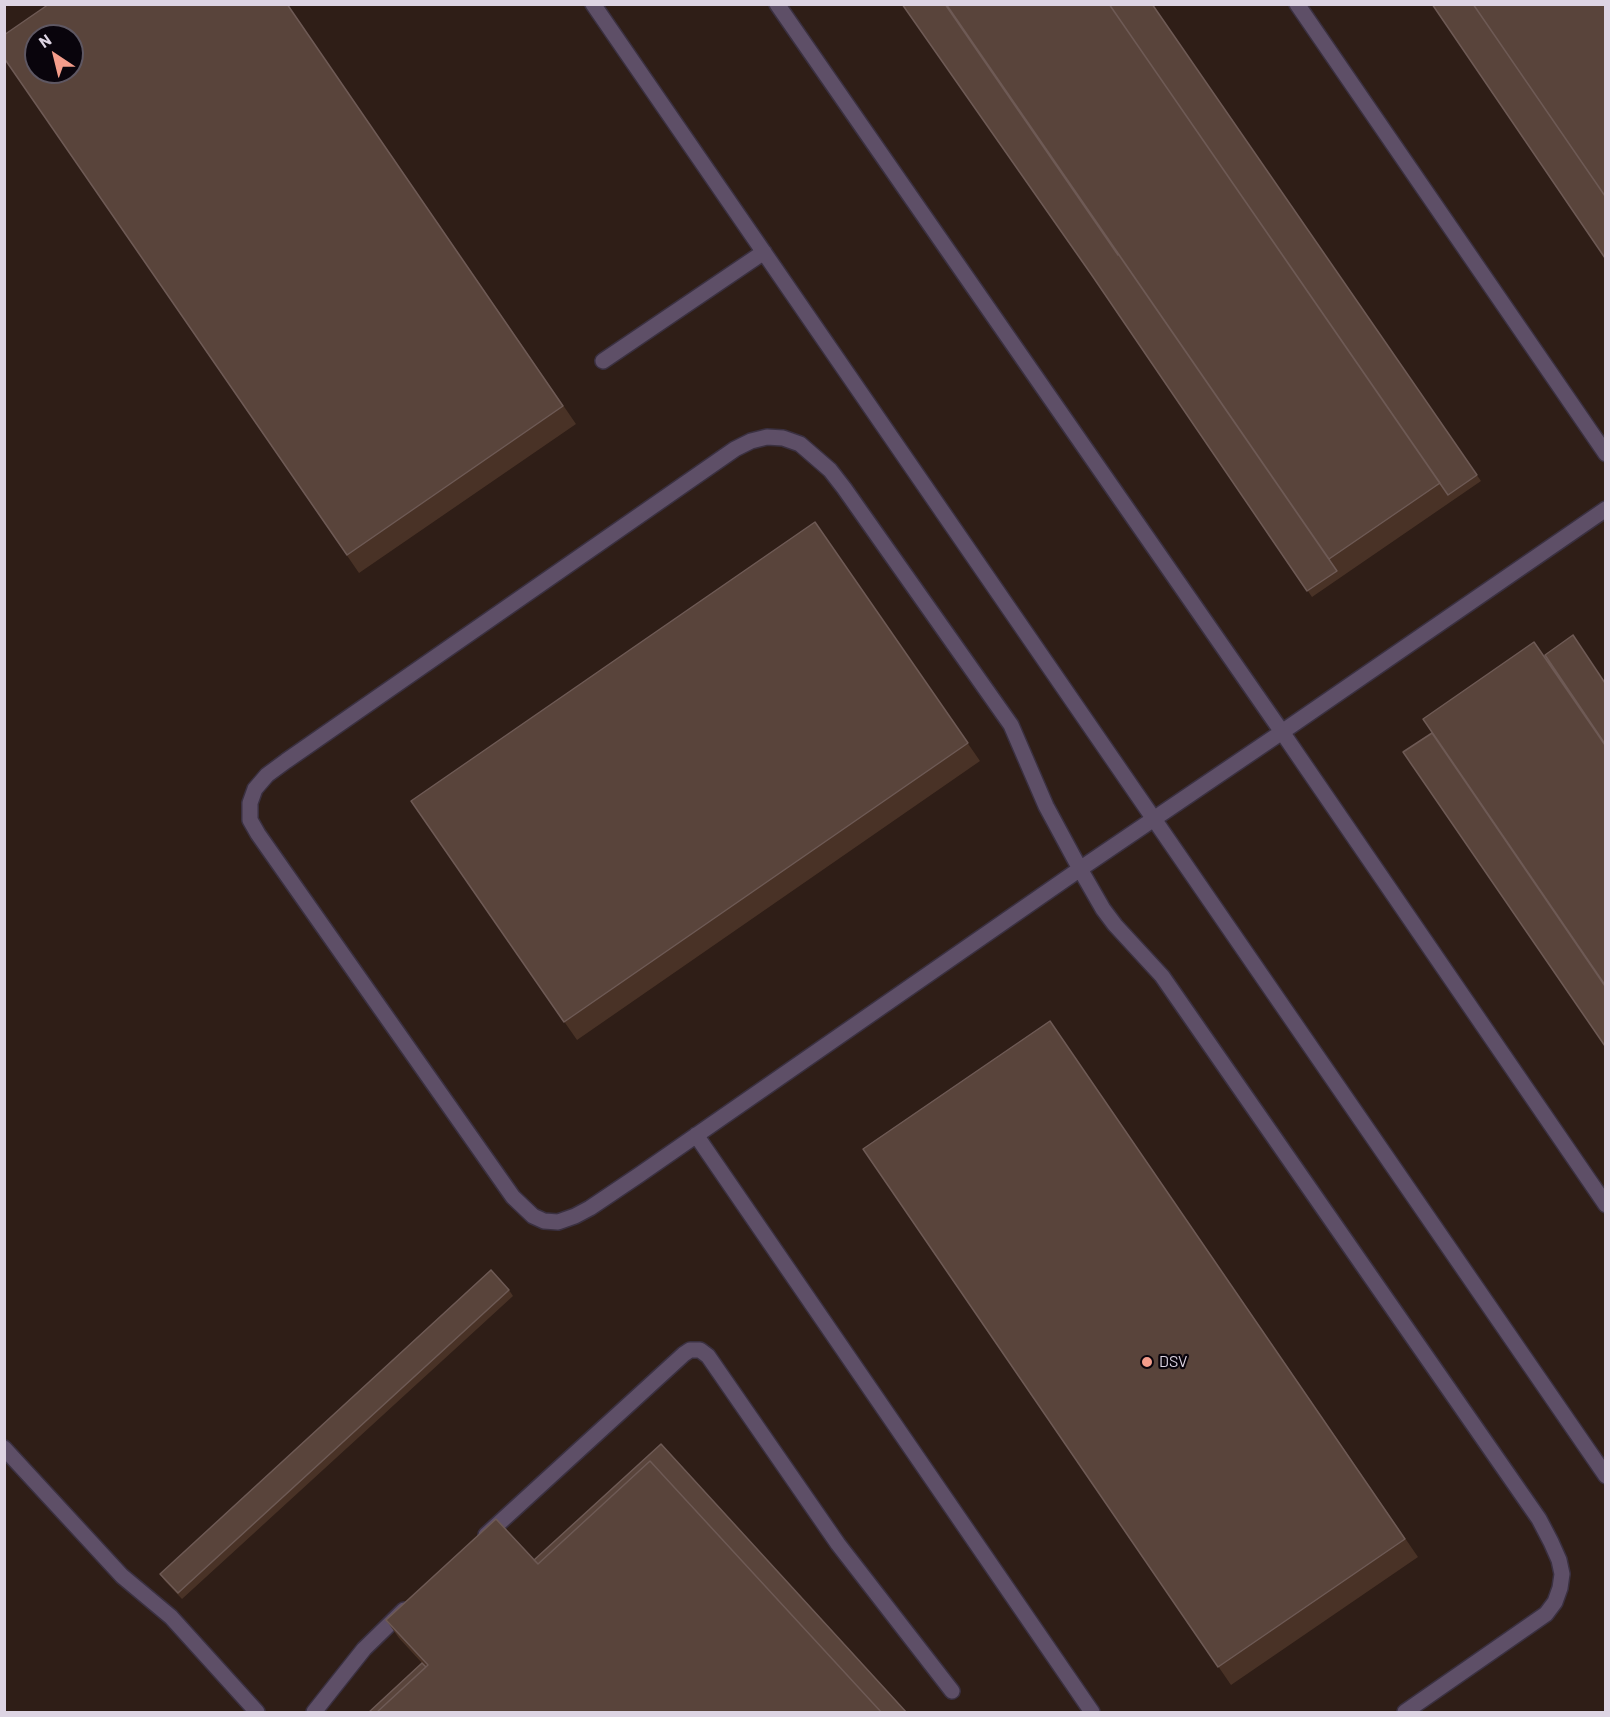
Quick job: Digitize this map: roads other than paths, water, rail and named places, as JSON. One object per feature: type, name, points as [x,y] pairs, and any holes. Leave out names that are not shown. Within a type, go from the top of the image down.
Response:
[{"type":"street","points":[[593,4],[1605,1476]]},
{"type":"street","points":[[777,4],[1282,732],[1605,1205]]},
{"type":"street","points":[[1297,4],[1605,454]]},
{"type":"street","points":[[603,361],[764,252]]},
{"type":"street","points":[[1405,1713],[1546,1614],[1555,1602],[1560,1588],[1562,1574],[1559,1560],[1539,1519],[1162,976],[1114,925],[1103,909],[1080,869],[1046,806],[1011,725],[830,470],[800,444],[783,438],[767,436],[735,449],[286,761],[267,775],[255,789],[250,803],[250,820],[258,834],[513,1197],[533,1216],[544,1221],[558,1222],[575,1216],[696,1136],[1080,869],[1605,509]]},
{"type":"street","points":[[696,1136],[1092,1713]]},
{"type":"street","points":[[477,1543],[684,1354],[690,1350],[700,1350],[708,1356],[838,1544],[952,1691]]},
{"type":"street","points":[[4,1448],[122,1575],[171,1617],[257,1713]]},
{"type":"street","points":[[314,1713],[369,1643],[417,1599]]},
{"type":"place","name":"DSV","points":[[1147,1362]]}]
